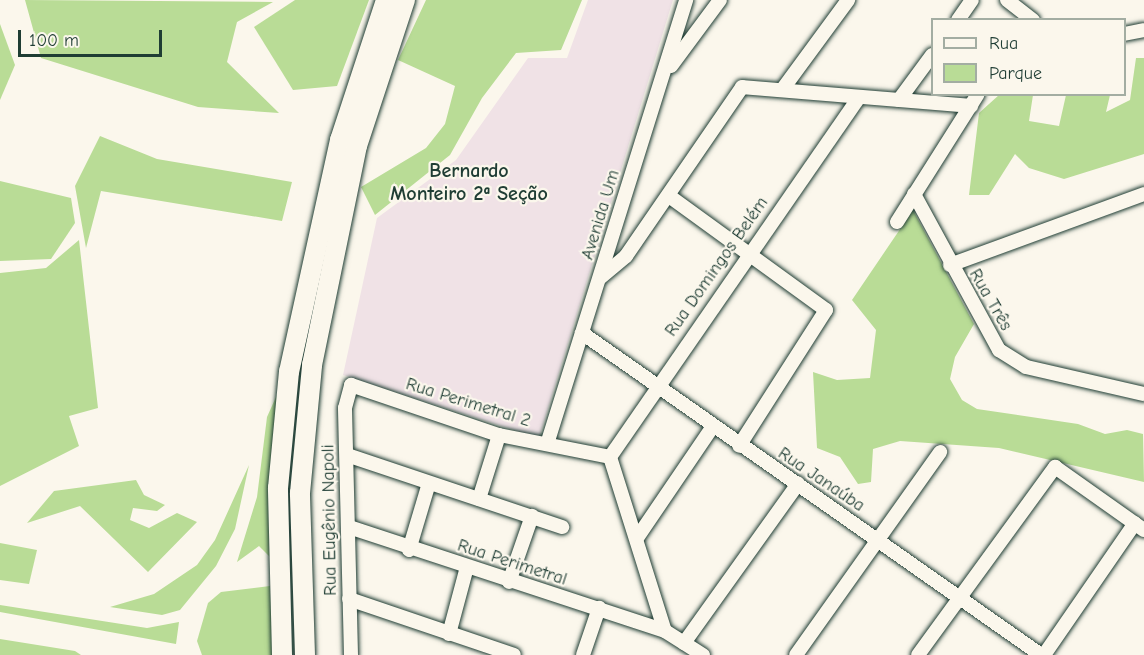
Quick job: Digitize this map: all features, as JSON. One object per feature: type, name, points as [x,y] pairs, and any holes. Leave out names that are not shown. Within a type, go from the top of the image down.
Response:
[{"type":"highway","points":[[282,655],[278,488],[289,372],[340,140],[386,0]]},
{"type":"highway","points":[[305,655],[300,493],[312,365],[357,146],[405,0]]},
{"type":"street","name":"Avenida Um","points":[[548,441],[686,0]]},
{"type":"street","points":[[664,75],[720,0]]},
{"type":"street","points":[[782,90],[848,0]]},
{"type":"street","points":[[959,18],[972,0]]},
{"type":"street","points":[[1007,0],[1029,18]]},
{"type":"street","points":[[1126,34],[1144,30]]},
{"type":"street","points":[[899,100],[931,58]]},
{"type":"street","points":[[600,278],[626,256],[742,87],[858,99],[975,100]]},
{"type":"street","name":"Rua Domingos Belém","points":[[610,457],[747,254],[858,99]]},
{"type":"street","points":[[897,222],[975,100]]},
{"type":"street","name":"Rua Três","points":[[914,194],[950,265],[999,350],[1026,367],[1144,394]]},
{"type":"street","points":[[950,265],[1144,194]]},
{"type":"street","points":[[669,196],[826,310],[740,446]]},
{"type":"street","name":"Rua Janaúba","points":[[582,333],[659,383],[740,446],[960,595],[1042,655]]},
{"type":"street","name":"Rua Perimetral 2","points":[[351,385],[499,435],[548,441],[610,457]]},
{"type":"street","name":"Rua Eugênio Napoli","points":[[351,385],[346,395],[351,655]]},
{"type":"street","points":[[637,538],[713,426]]},
{"type":"street","points":[[479,499],[499,435]]},
{"type":"street","points":[[796,655],[876,539],[940,452]]},
{"type":"street","points":[[346,455],[562,527]]},
{"type":"street","points":[[610,457],[665,631]]},
{"type":"street","points":[[918,655],[1055,467],[1140,526],[1042,655]]},
{"type":"street","points":[[409,550],[429,483]]},
{"type":"street","points":[[684,642],[798,484]]},
{"type":"street","points":[[509,582],[532,516]]},
{"type":"street","name":"Rua Perimetral","points":[[349,527],[409,550],[599,608],[665,631],[703,655]]},
{"type":"street","points":[[449,634],[467,567]]},
{"type":"street","points":[[349,599],[514,655]]},
{"type":"street","points":[[583,655],[599,608]]},
{"type":"shaded area","points":[[588,0],[673,0],[539,438],[343,375],[377,218],[456,160],[528,58],[567,58]]},
{"type":"green space","points":[[25,0],[273,2],[237,22],[227,62],[279,113],[198,107],[41,58]]},
{"type":"green space","points":[[295,0],[369,0],[337,86],[293,90],[254,27]]},
{"type":"green space","points":[[426,0],[582,0],[561,50],[516,53],[482,98],[450,155],[375,215],[361,187],[426,148],[445,124],[455,86],[398,60]]},
{"type":"green space","points":[[0,24],[15,65],[0,100]]},
{"type":"green space","points":[[1136,58],[1144,58],[1144,154],[1064,179],[1029,168],[1015,154],[989,195],[969,195],[979,113],[998,96],[1033,96],[1029,121],[1059,126],[1066,96],[1110,96],[1106,112],[1130,100]]},
{"type":"green space","points":[[100,136],[157,159],[292,182],[282,221],[101,191],[86,248],[75,186]]},
{"type":"green space","points":[[0,181],[71,198],[75,223],[51,259],[0,261]]},
{"type":"green space","points":[[913,210],[974,324],[955,357],[950,379],[962,400],[977,409],[1078,424],[1105,434],[1127,430],[1143,434],[1144,482],[999,448],[900,441],[873,449],[871,482],[858,484],[840,457],[817,448],[813,372],[837,380],[870,378],[876,330],[852,300]]},
{"type":"green space","points":[[79,240],[98,408],[69,416],[79,446],[0,486],[0,273],[46,268]]},
{"type":"green space","points":[[280,388],[271,558],[259,546],[237,562],[257,497],[267,417]]},
{"type":"green space","points":[[249,465],[235,529],[216,566],[180,610],[162,615],[110,607],[154,594],[197,565],[215,540]]},
{"type":"green space","points":[[136,480],[144,495],[165,505],[157,511],[133,508],[130,520],[149,528],[177,513],[197,522],[148,572],[80,506],[27,523],[54,491]]},
{"type":"green space","points":[[0,543],[37,550],[29,584],[0,580]]},
{"type":"green space","points":[[270,586],[274,655],[202,655],[197,641],[208,603],[221,592]]},
{"type":"green space","points":[[0,605],[147,628],[179,622],[176,644],[0,612]]},
{"type":"green space","points":[[0,639],[75,651],[81,655],[0,655]]},
{"type":"district","name":"Bernardo Monteiro 2ª Seção","points":[[469,182]]}]
